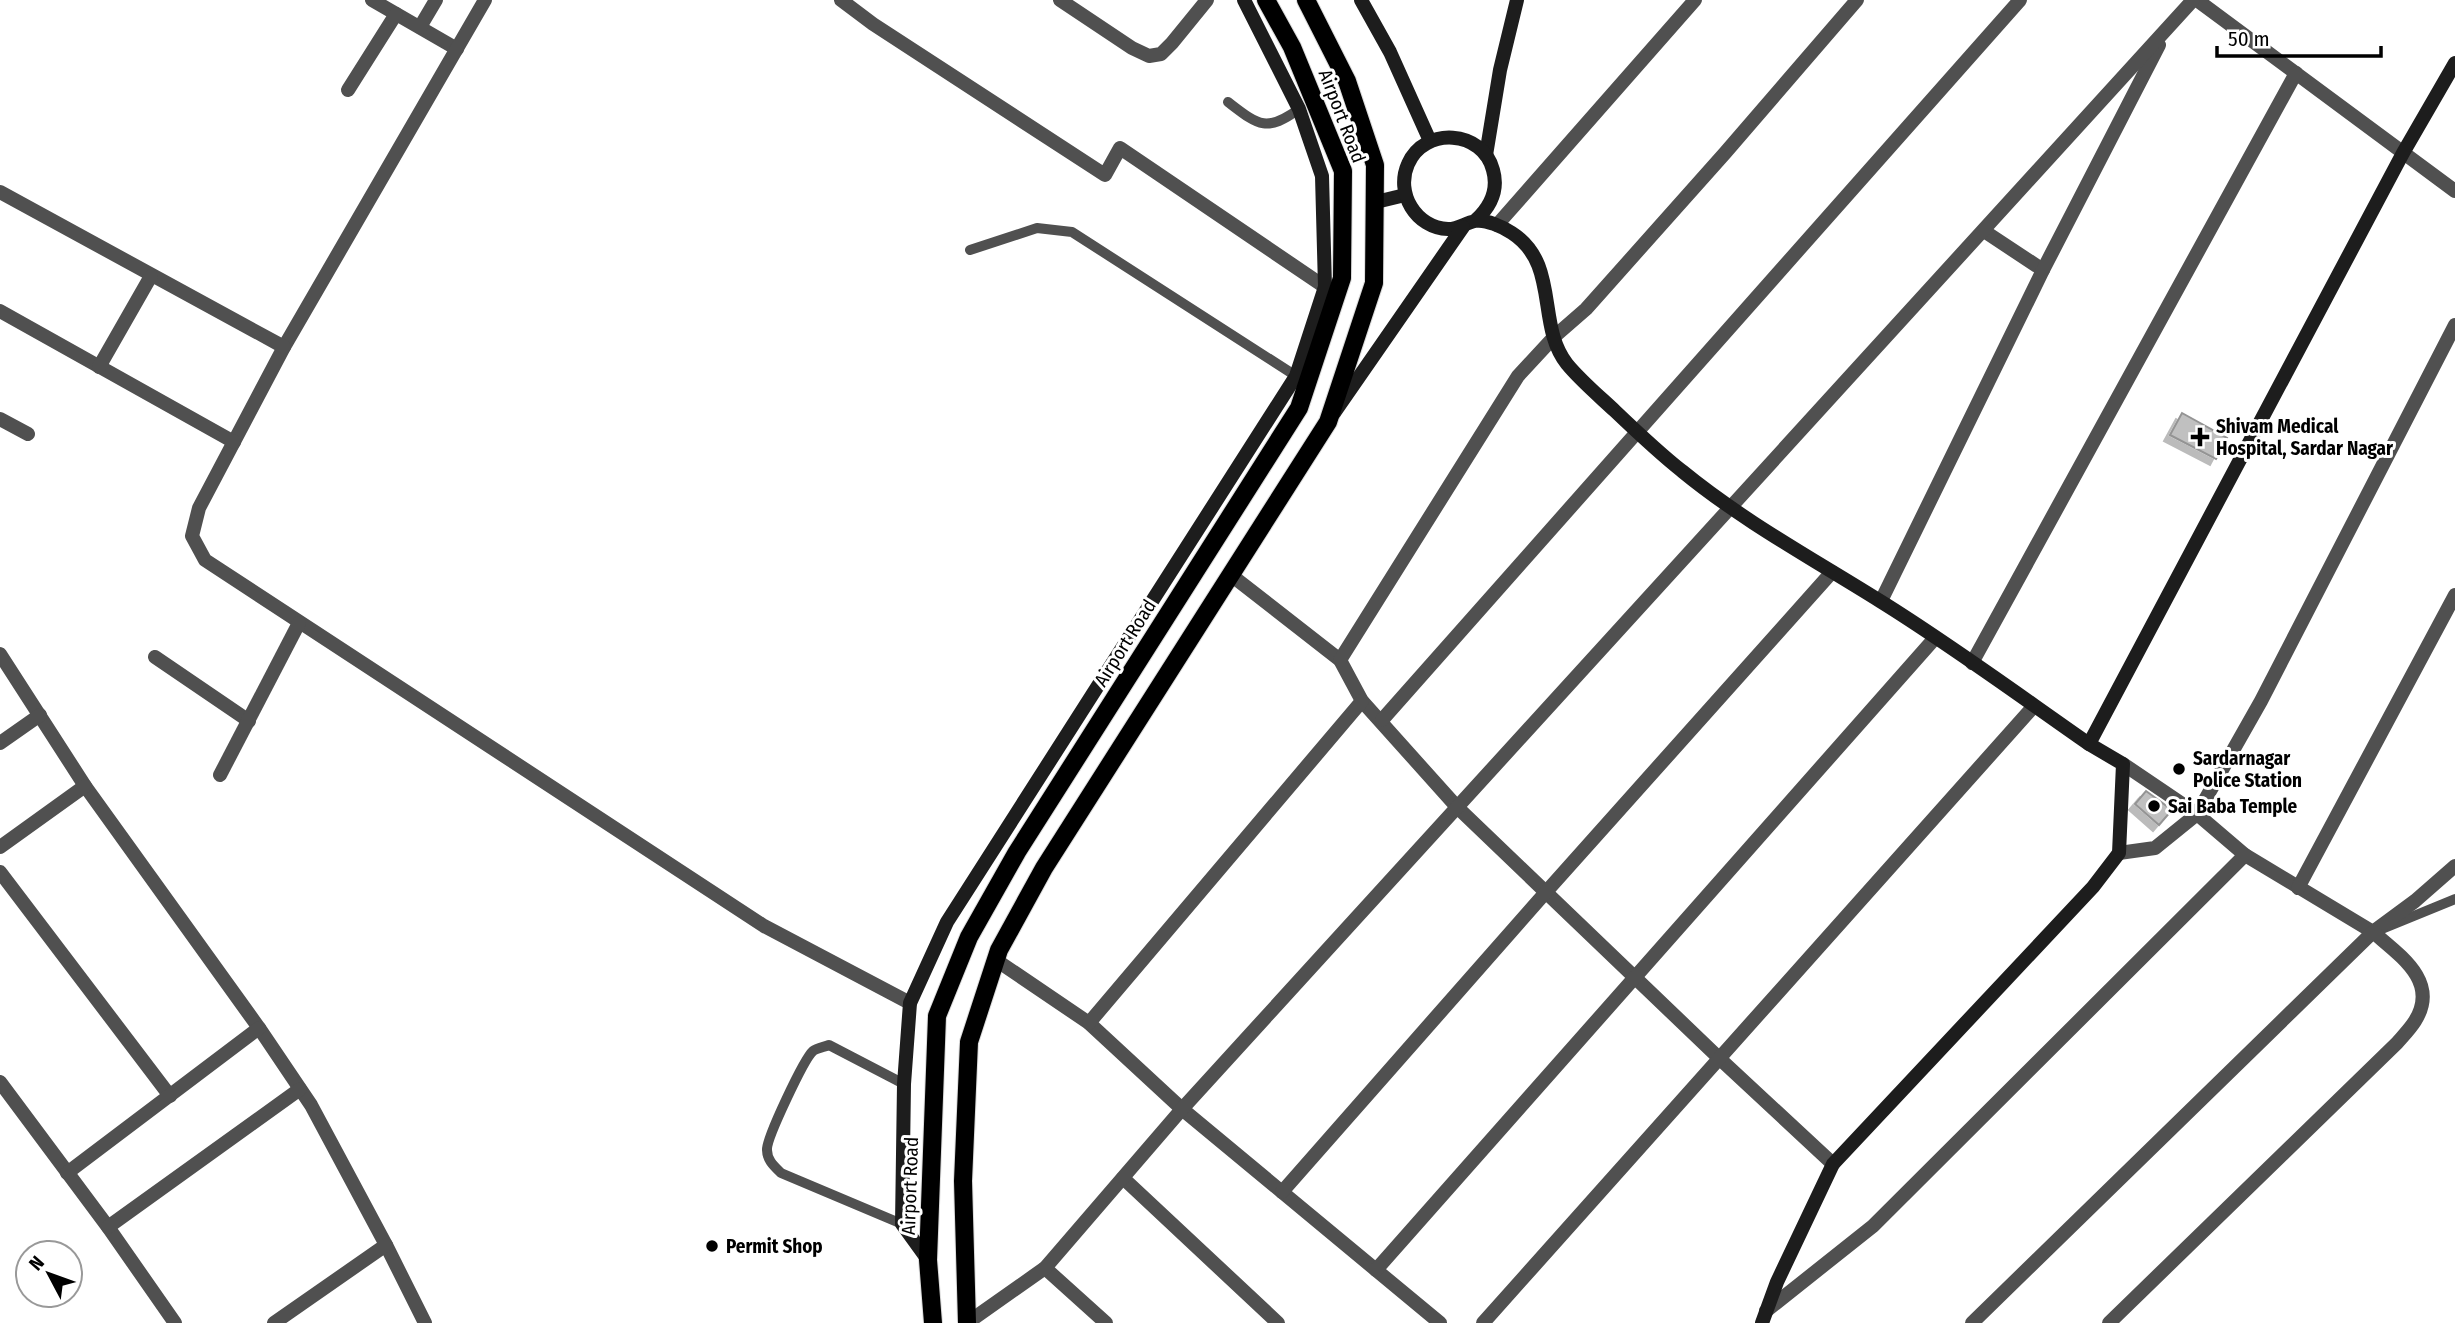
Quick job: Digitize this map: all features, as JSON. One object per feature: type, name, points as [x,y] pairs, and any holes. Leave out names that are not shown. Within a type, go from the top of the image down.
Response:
[{"type":"main road","name":"Airport Road","points":[[933,1323],[928,1260],[937,1016],[970,937],[1017,852],[1299,408],[1342,278],[1343,171],[1292,47],[1266,0]]},
{"type":"main road","name":"Airport Road","points":[[967,1323],[963,1181],[969,1042],[999,950],[1044,868],[1328,422],[1374,283],[1375,165],[1347,82],[1306,0]]},
{"type":"street","points":[[372,0],[457,48]]},
{"type":"street","points":[[419,27],[436,0]]},
{"type":"street","points":[[485,0],[284,347],[199,508],[192,536],[205,560],[764,926],[910,1003]]},
{"type":"street","points":[[841,0],[873,24],[1105,175],[1120,148],[1325,287]]},
{"type":"street","points":[[1060,0],[1132,48],[1149,56],[1161,54],[1207,0]]},
{"type":"street","points":[[928,1260],[902,1224],[904,1084],[910,1003],[947,922],[1296,376],[1325,287],[1322,176],[1299,109],[1244,0]]},
{"type":"street","points":[[1360,0],[1390,52],[1430,141]]},
{"type":"street","points":[[1486,155],[1500,70],[1517,0]]},
{"type":"street","points":[[1497,225],[1695,0]]},
{"type":"street","points":[[1340,660],[1518,376],[1555,336],[1586,309],[1726,153],[1857,0]]},
{"type":"street","points":[[1382,720],[2020,0]]},
{"type":"street","points":[[967,1323],[1045,1268],[1182,1109],[2195,0],[2455,191]]},
{"type":"street","points":[[348,90],[396,14]]},
{"type":"street","points":[[1881,601],[2043,270],[2168,28]]},
{"type":"street","points":[[2089,744],[2403,153],[2455,63]]},
{"type":"street","points":[[1972,663],[2296,74]]},
{"type":"street","points":[[1328,422],[1469,224],[1490,204],[1495,182],[1493,168],[1476,145],[1461,138],[1445,137],[1430,141],[1417,150],[1408,163],[1404,179],[1405,195],[1411,208],[1427,223],[1448,229],[1469,224],[1497,225],[1513,234],[1534,254],[1542,275],[1555,336],[1566,362],[1638,433],[1732,508],[1881,601],[2089,744],[2197,814],[2245,855],[2373,932],[2413,967],[2421,983],[2422,1002],[2416,1020],[2397,1043],[2109,1323]]},
{"type":"street","points":[[0,191],[284,347]]},
{"type":"street","points":[[1376,202],[1405,195]]},
{"type":"street","points":[[1984,230],[2043,270]]},
{"type":"street","points":[[99,367],[151,276]]},
{"type":"street","points":[[0,311],[233,442]]},
{"type":"street","points":[[2119,853],[2155,848],[2197,814],[2261,701],[2455,325]]},
{"type":"street","points":[[0,419],[28,434]]},
{"type":"street","points":[[1282,1192],[1832,572]]},
{"type":"street","points":[[1231,575],[1340,660],[1362,701],[1458,807],[1833,1164]]},
{"type":"street","points":[[2298,888],[2455,595]]},
{"type":"street","points":[[220,775],[299,623]]},
{"type":"street","points":[[1376,1270],[1935,638]]},
{"type":"street","points":[[0,654],[85,786],[300,1089],[386,1245],[425,1323]]},
{"type":"street","points":[[155,657],[249,721]]},
{"type":"street","points":[[1089,1023],[1362,701]]},
{"type":"street","points":[[1483,1323],[2034,706]]},
{"type":"street","points":[[0,743],[40,715]]},
{"type":"street","points":[[1764,1317],[1777,1282],[1833,1164],[2093,887],[2119,853],[2123,764]]},
{"type":"street","points":[[0,847],[85,786]]},
{"type":"street","points":[[1764,1317],[1873,1226],[2245,855]]},
{"type":"street","points":[[1972,1323],[2373,932],[2415,901],[2455,866]]},
{"type":"street","points":[[0,872],[170,1096]]},
{"type":"street","points":[[996,960],[1089,1023],[1182,1109],[1440,1323]]},
{"type":"street","points":[[67,1172],[259,1028]]},
{"type":"street","points":[[0,1082],[108,1227],[175,1323]]},
{"type":"street","points":[[108,1227],[300,1089]]},
{"type":"street","points":[[1123,1178],[1278,1323]]},
{"type":"street","points":[[274,1323],[386,1245]]},
{"type":"street","points":[[1045,1268],[1106,1323]]},
{"type":"lane","points":[[1228,102],[1251,119],[1269,124],[1275,124],[1299,109]]},
{"type":"lane","points":[[970,250],[1037,228],[1072,232],[1296,376]]},
{"type":"lane","points":[[2373,932],[2455,899]]},
{"type":"lane","points":[[902,1224],[781,1172],[771,1164],[766,1149],[793,1086],[814,1049],[829,1045],[904,1084]]},
{"type":"building","points":[[2182,413],[2227,438],[2216,459],[2170,435]]},
{"type":"building","points":[[2146,791],[2172,810],[2159,825],[2135,804]]},
{"type":"place","name":"Shivam Medical Hospital, Sardar Nagar","points":[[2200,437]]},
{"type":"place","name":"Sardarnagar Police Station","points":[[2179,769]]},
{"type":"place","name":"Sai Baba Temple","points":[[2154,806]]},
{"type":"place","name":"Permit Shop","points":[[712,1246]]}]
